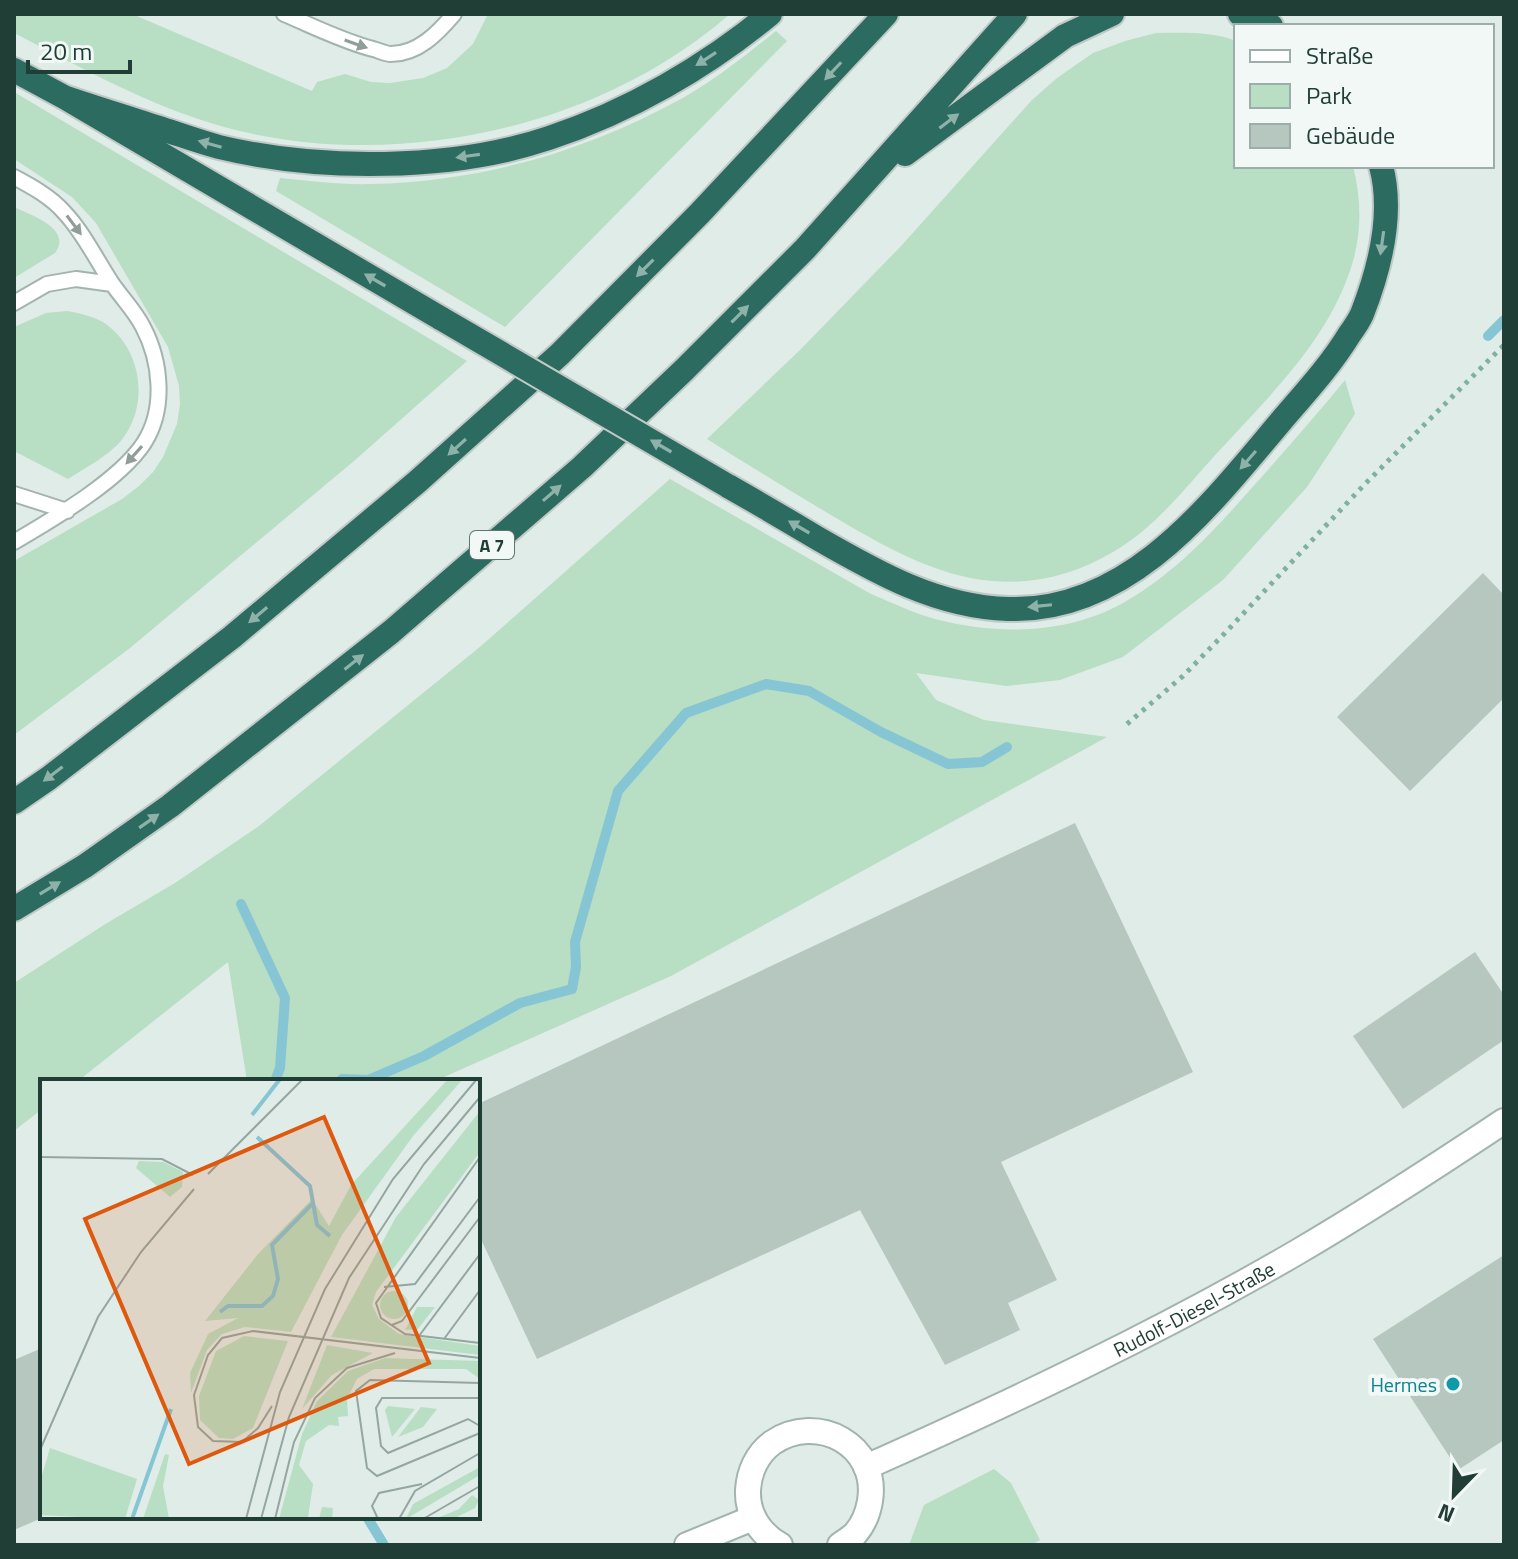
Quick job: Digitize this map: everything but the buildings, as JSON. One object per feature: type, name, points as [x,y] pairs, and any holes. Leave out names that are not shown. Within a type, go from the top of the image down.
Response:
[{"type":"highway","points":[[64,97],[219,147],[253,153],[300,160],[369,164],[450,159],[526,145],[600,118],[689,71],[770,14]]},
{"type":"highway","points":[[14,802],[232,637],[417,482],[560,354],[700,213],[886,14]]},
{"type":"highway","name":"A 7","points":[[14,909],[85,866],[170,806],[391,632],[582,467],[805,249],[1015,14]]},
{"type":"highway","points":[[864,184],[1065,36],[1112,14]]},
{"type":"highway","points":[[1240,14],[1266,24]]},
{"type":"highway","points":[[14,70],[871,570],[918,590],[965,604],[1009,609],[1053,605],[1095,592],[1148,560],[1207,508],[1333,360],[1361,316],[1380,258],[1387,211],[1382,168]]},
{"type":"street","name":"Rudolf-Diesel-Straße","points":[[866,1467],[1030,1392],[1153,1331],[1294,1254],[1504,1121]]},
{"type":"street","points":[[780,1545],[768,1538],[753,1518],[748,1500],[748,1480],[755,1462],[767,1446],[783,1435],[802,1430],[822,1431],[840,1438],[855,1450],[866,1467],[871,1489],[868,1513],[855,1533],[840,1545]]},
{"type":"street","points":[[687,1545],[753,1518]]},
{"type":"lane","points":[[284,14],[355,44],[390,54],[418,47],[431,39],[454,14]]},
{"type":"lane","points":[[14,177],[63,210],[85,239],[142,325],[152,348],[159,395],[144,442],[127,462],[67,511],[14,542]]},
{"type":"lane","points":[[14,303],[47,284],[76,279],[112,284]]},
{"type":"lane","points":[[14,494],[67,511]]},
{"type":"path","points":[[1127,724],[1183,676],[1364,485],[1504,345]]},
{"type":"green space","points":[[14,14],[132,14],[312,91],[317,82],[345,74],[371,82],[390,83],[423,78],[447,68],[473,44],[488,14],[730,14],[677,54],[619,87],[556,113],[490,131],[423,142],[356,145],[289,140],[224,127],[169,108],[14,33]]},
{"type":"green space","points":[[776,31],[787,41],[505,327],[276,191],[280,178],[349,184],[413,182],[493,170],[570,148],[644,118],[681,99]]},
{"type":"green space","points":[[1156,33],[1207,34],[1234,40],[1234,168],[1353,168],[1358,190],[1358,237],[1353,261],[1330,315],[1278,387],[1156,519],[1113,552],[1070,572],[1008,582],[970,578],[928,566],[888,547],[707,439],[801,349],[902,245],[1032,100],[1093,53]]},
{"type":"green space","points":[[14,92],[467,361],[354,461],[130,648],[14,735],[14,561],[122,499],[139,486],[163,457],[177,424],[180,404],[179,386],[168,347],[96,223],[72,197],[14,159]]},
{"type":"green space","points":[[14,207],[48,224],[59,237],[59,244],[55,253],[14,278]]},
{"type":"green space","points":[[67,311],[99,320],[116,333],[133,360],[139,392],[137,408],[123,438],[105,455],[68,479],[14,451],[14,327],[46,313]]},
{"type":"green space","points":[[1345,380],[1355,414],[1307,487],[1223,580],[1123,657],[1060,680],[1006,686],[916,673],[936,700],[984,720],[1107,737],[671,976],[439,1079],[247,1079],[228,962],[81,1079],[40,1079],[40,1111],[14,1131],[14,983],[175,883],[259,826],[481,646],[670,479],[871,594],[913,612],[962,625],[1032,629],[1079,621],[1102,613],[1159,580],[1206,538]]},
{"type":"green space","points":[[994,1469],[1011,1483],[1040,1540],[1031,1545],[909,1545],[924,1505]]},
{"type":"waterway","points":[[1488,336],[1504,320]]},
{"type":"waterway","points":[[370,1079],[424,1056],[520,1003],[572,989],[576,967],[575,942],[618,791],[686,713],[766,684],[809,691],[881,732],[948,764],[982,762],[1007,747]]},
{"type":"waterway","points":[[241,904],[285,998],[280,1068],[276,1079]]},
{"type":"waterway","points":[[368,1519],[384,1545]]},
{"type":"place","name":"Hermes","points":[[1453,1384]]}]
